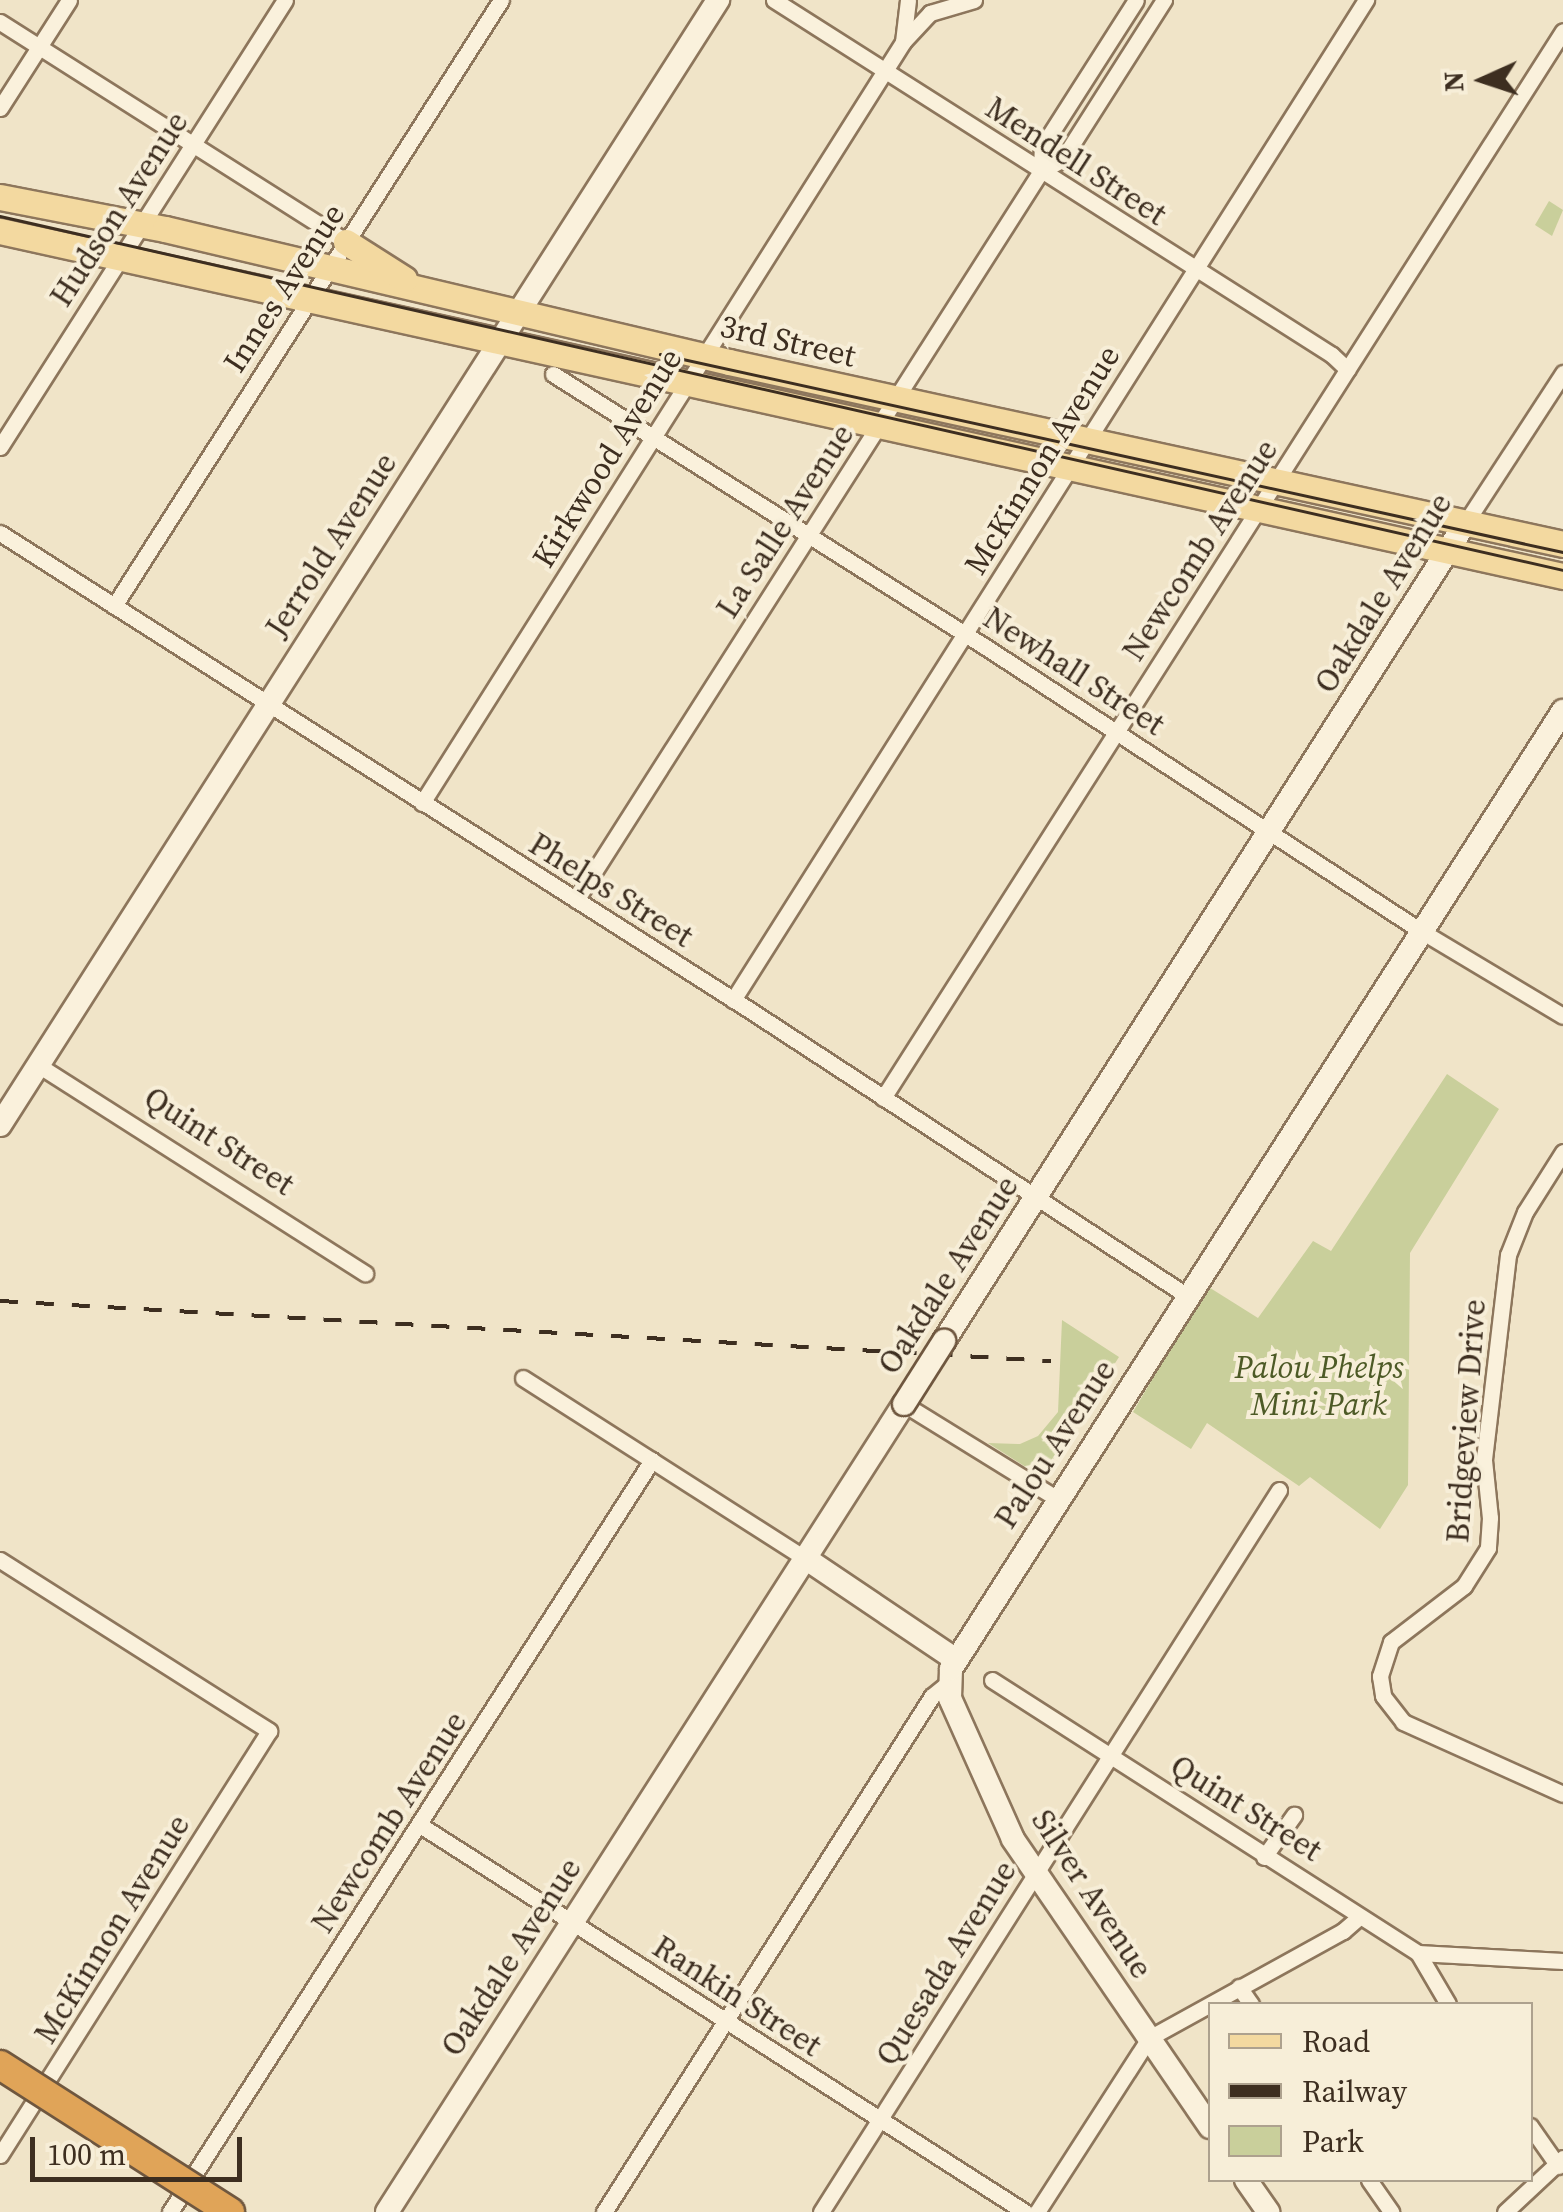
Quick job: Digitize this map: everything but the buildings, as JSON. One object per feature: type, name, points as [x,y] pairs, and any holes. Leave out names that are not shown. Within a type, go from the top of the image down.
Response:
[{"type":"highway","points":[[0,2064],[230,2212]]},
{"type":"highway","points":[[0,2074],[216,2212]]},
{"type":"main road","name":"3rd Street","points":[[0,197],[142,224],[704,356],[1563,544]]},
{"type":"main road","name":"3rd Street","points":[[0,231],[1563,576]]},
{"type":"main road","points":[[346,242],[421,290]]},
{"type":"main road","points":[[526,347],[553,374]]},
{"type":"street","points":[[0,108],[68,0]]},
{"type":"street","name":"Hudson Avenue","points":[[0,447],[285,0]]},
{"type":"street","name":"Innes Avenue","points":[[114,606],[501,0]]},
{"type":"street","name":"Jerrold Avenue","points":[[0,1125],[718,0]]},
{"type":"street","name":"Mendell Street","points":[[774,0],[1332,354],[1347,369]]},
{"type":"street","name":"Kirkwood Avenue","points":[[902,42],[908,0]]},
{"type":"street","name":"Kirkwood Avenue","points":[[422,802],[902,42],[930,13],[974,0]]},
{"type":"street","name":"La Salle Avenue","points":[[1041,171],[1042,147],[1136,0]]},
{"type":"street","name":"La Salle Avenue","points":[[576,900],[1041,171],[1062,160],[1164,0]]},
{"type":"street","name":"McKinnon Avenue","points":[[733,1000],[1366,0]]},
{"type":"street","points":[[0,22],[346,242]]},
{"type":"street","name":"Newcomb Avenue","points":[[883,1098],[1563,31]]},
{"type":"street","name":"Newhall Street","points":[[553,374],[1271,830],[1421,931],[1563,1016]]},
{"type":"street","name":"Oakdale Avenue","points":[[387,2212],[1563,374]]},
{"type":"street","name":"Phelps Street","points":[[0,533],[733,1000],[1189,1297]]},
{"type":"street","name":"Palou Avenue","points":[[604,2212],[932,1696],[948,1683],[955,1659],[1563,711]]},
{"type":"street","name":"Quint Street","points":[[38,1065],[364,1273]]},
{"type":"street","name":"Bridgeview Drive","points":[[1563,1152],[1525,1212],[1508,1256],[1484,1460],[1490,1518],[1488,1548],[1464,1586],[1391,1642],[1380,1676],[1382,1696],[1403,1722],[1563,1794]]},
{"type":"street","points":[[523,1378],[955,1659]]},
{"type":"street","points":[[904,1404],[1058,1499]]},
{"type":"street","name":"Newcomb Avenue","points":[[170,2212],[652,1460]]},
{"type":"street","name":"Quesada Avenue","points":[[821,2212],[1279,1490]]},
{"type":"street","name":"McKinnon Avenue","points":[[0,1560],[269,1730],[0,2155]]},
{"type":"street","name":"Quint Street","points":[[992,1680],[1418,1953],[1447,2002]]},
{"type":"street","name":"Silver Avenue","points":[[948,1683],[955,1711],[1013,1839],[1208,2124]]},
{"type":"street","points":[[1264,1857],[1294,1815]]},
{"type":"street","name":"Rankin Street","points":[[420,1826],[1025,2212]]},
{"type":"street","points":[[1213,2002],[1343,1932],[1358,1918]]},
{"type":"street","points":[[1418,1953],[1563,1961]]},
{"type":"street","points":[[1239,1987],[1250,2002]]},
{"type":"street","points":[[1038,2212],[1149,2038],[1208,2005]]},
{"type":"street","points":[[0,2074],[216,2212]]},
{"type":"street","points":[[1505,2212],[1560,2162],[1533,2130]]},
{"type":"street","points":[[1247,2182],[1268,2212]]},
{"type":"street","points":[[1370,2182],[1391,2212]]},
{"type":"green space","points":[[1549,201],[1563,210],[1552,236],[1535,225]]},
{"type":"green space","name":"Palou Phelps Mini Park","points":[[1447,1074],[1499,1109],[1410,1253],[1408,1485],[1380,1529],[1310,1477],[1299,1486],[1207,1423],[1191,1449],[1133,1412],[1207,1286],[1258,1318],[1313,1241],[1331,1251]]},
{"type":"green space","points":[[1062,1320],[1119,1357],[1042,1477],[988,1443],[1020,1444],[1038,1436],[1058,1412]]},
{"type":"tram line","points":[[0,216],[1563,570]]},
{"type":"tram line","points":[[660,354],[1563,552]]},
{"type":"railway","points":[[0,1301],[1051,1361]]}]
